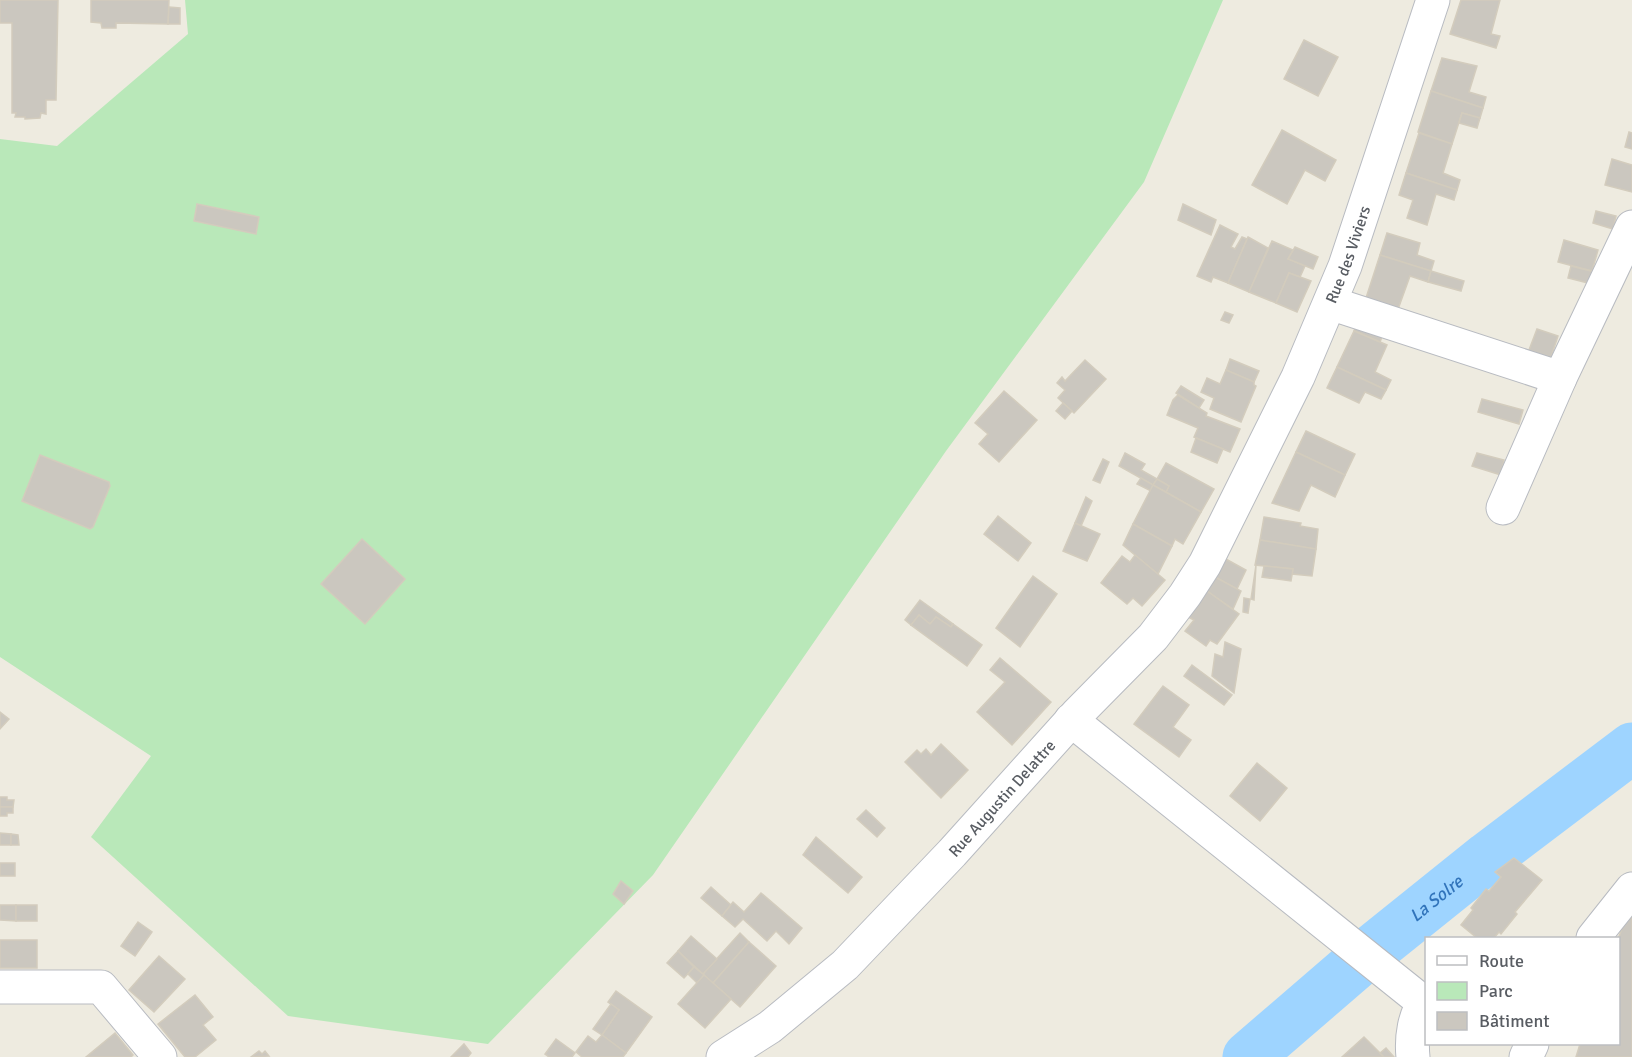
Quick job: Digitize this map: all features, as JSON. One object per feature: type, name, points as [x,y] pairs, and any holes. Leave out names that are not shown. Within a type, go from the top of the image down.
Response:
[{"type":"street","name":"Rue des Viviers","points":[[1237,498],[1298,377],[1345,266],[1433,0]]},
{"type":"street","points":[[1503,508],[1560,378],[1632,227]]},
{"type":"street","points":[[1330,303],[1560,378]]},
{"type":"street","name":"Rue Augustin Delattre","points":[[723,1057],[770,1027],[845,965],[952,853],[1071,720],[1153,637],[1205,564],[1237,498]]},
{"type":"street","points":[[1071,720],[1377,967],[1425,1002],[1416,1023],[1412,1045],[1413,1057]]},
{"type":"street","points":[[1595,937],[1632,889]]},
{"type":"street","points":[[0,987],[100,987],[160,1057]]},
{"type":"green space","points":[[185,0],[1223,0],[1144,182],[946,451],[653,875],[488,1044],[288,1016],[91,837],[151,756],[0,657],[0,139],[57,146],[188,34]]},
{"type":"building","points":[[0,0],[58,0],[56,100],[46,100],[46,114],[41,113],[40,118],[25,119],[25,117],[15,117],[16,113],[12,113],[12,23],[0,23]]},
{"type":"building","points":[[91,0],[169,0],[168,24],[116,23],[116,28],[102,28],[101,23],[91,22]]},
{"type":"building","points":[[1461,0],[1500,0],[1491,34],[1500,36],[1496,48],[1450,34]]},
{"type":"building","points":[[169,7],[180,8],[180,24],[168,24]]},
{"type":"building","points":[[1304,40],[1338,57],[1318,96],[1284,79]]},
{"type":"building","points":[[1442,58],[1477,66],[1469,92],[1486,97],[1483,108],[1431,91]]},
{"type":"building","points":[[1431,91],[1483,108],[1480,118],[1462,113],[1452,144],[1418,132]]},
{"type":"building","points":[[1462,113],[1480,118],[1477,128],[1459,123]]},
{"type":"building","points":[[1282,130],[1336,160],[1325,181],[1305,170],[1287,204],[1252,185]]},
{"type":"building","points":[[1629,132],[1632,133],[1632,149],[1625,147]]},
{"type":"building","points":[[1419,133],[1452,144],[1443,173],[1460,180],[1457,190],[1406,173]]},
{"type":"building","points":[[1612,159],[1632,165],[1632,192],[1605,185]]},
{"type":"building","points":[[1406,173],[1457,190],[1454,200],[1436,194],[1427,225],[1407,218],[1413,200],[1399,195]]},
{"type":"building","points":[[197,204],[259,217],[256,234],[194,221]]},
{"type":"building","points":[[1183,204],[1216,220],[1211,235],[1178,220]]},
{"type":"building","points":[[1596,211],[1616,216],[1613,229],[1593,223]]},
{"type":"building","points":[[1220,225],[1238,234],[1231,247],[1235,249],[1242,237],[1247,239],[1228,283],[1213,277],[1211,282],[1197,276]]},
{"type":"building","points":[[1387,233],[1420,243],[1417,255],[1434,261],[1431,271],[1380,255]]},
{"type":"building","points":[[1248,237],[1268,248],[1249,292],[1228,283]]},
{"type":"building","points":[[1564,240],[1598,250],[1592,271],[1558,262]]},
{"type":"building","points":[[1272,241],[1293,250],[1288,259],[1305,266],[1300,277],[1289,273],[1276,303],[1249,292]]},
{"type":"building","points":[[1295,247],[1318,257],[1313,269],[1288,259]]},
{"type":"building","points":[[1380,255],[1431,271],[1428,282],[1410,276],[1397,312],[1365,301]]},
{"type":"building","points":[[1571,266],[1595,272],[1592,284],[1568,278]]},
{"type":"building","points":[[1431,271],[1464,281],[1461,291],[1428,282]]},
{"type":"building","points":[[1289,273],[1311,281],[1297,312],[1276,303]]},
{"type":"building","points":[[1225,312],[1233,315],[1229,323],[1221,320]]},
{"type":"building","points":[[1356,326],[1383,334],[1380,342],[1354,331]]},
{"type":"building","points":[[1537,329],[1558,336],[1551,357],[1529,350]]},
{"type":"building","points":[[1354,331],[1387,345],[1375,372],[1391,380],[1386,390],[1337,367]]},
{"type":"building","points":[[1230,359],[1259,371],[1254,382],[1226,370]]},
{"type":"building","points":[[1085,360],[1106,379],[1074,413],[1058,398],[1065,390],[1057,383],[1062,377],[1065,381]]},
{"type":"building","points":[[1337,367],[1386,390],[1381,399],[1365,392],[1359,403],[1327,388]]},
{"type":"building","points":[[1226,370],[1254,382],[1256,386],[1241,422],[1210,409],[1214,398],[1201,392],[1207,378],[1220,384]]},
{"type":"building","points":[[1181,386],[1204,400],[1199,408],[1176,393]]},
{"type":"building","points":[[1004,391],[1037,420],[999,462],[979,444],[988,434],[975,423]]},
{"type":"building","points":[[1178,395],[1207,413],[1206,416],[1240,429],[1230,452],[1194,437],[1198,428],[1167,415],[1173,400]]},
{"type":"building","points":[[1482,399],[1523,410],[1519,424],[1478,412]]},
{"type":"building","points":[[1063,403],[1072,411],[1065,419],[1056,411]]},
{"type":"building","points":[[1306,431],[1355,454],[1345,475],[1296,452]]},
{"type":"building","points":[[1196,438],[1223,449],[1217,463],[1191,452]]},
{"type":"building","points":[[1296,452],[1345,475],[1335,497],[1311,485],[1299,511],[1272,503]]},
{"type":"building","points":[[1125,453],[1145,464],[1141,470],[1157,479],[1153,485],[1119,466]]},
{"type":"building","points":[[1477,453],[1504,460],[1501,475],[1472,466]]},
{"type":"building","points":[[40,455],[109,482],[110,486],[93,527],[90,529],[22,501]]},
{"type":"building","points":[[1103,459],[1109,462],[1100,483],[1093,480]]},
{"type":"building","points":[[1166,463],[1214,489],[1201,512],[1166,492],[1169,486],[1157,479]]},
{"type":"building","points":[[1141,478],[1153,485],[1151,491],[1137,484]]},
{"type":"building","points":[[1157,479],[1169,486],[1166,492],[1153,485]]},
{"type":"building","points":[[1153,485],[1201,512],[1183,544],[1175,539],[1172,546],[1133,524]]},
{"type":"building","points":[[1086,497],[1092,501],[1081,526],[1075,523]]},
{"type":"building","points":[[998,516],[1031,543],[1018,561],[984,534]]},
{"type":"building","points":[[1264,517],[1301,523],[1300,526],[1318,529],[1316,549],[1260,540]]},
{"type":"building","points":[[1075,523],[1100,534],[1087,561],[1063,551]]},
{"type":"building","points":[[1133,524],[1172,546],[1158,574],[1123,545]]},
{"type":"building","points":[[362,539],[405,579],[365,624],[321,584]]},
{"type":"building","points":[[1260,540],[1316,549],[1312,576],[1292,574],[1293,569],[1255,565]]},
{"type":"building","points":[[1135,555],[1165,580],[1142,606],[1133,598],[1127,604],[1101,583],[1122,556],[1130,562]]},
{"type":"building","points":[[1224,558],[1246,570],[1237,589],[1215,577]]},
{"type":"building","points":[[1256,565],[1254,600],[1251,599]]},
{"type":"building","points":[[1264,566],[1293,569],[1291,581],[1262,577]]},
{"type":"building","points":[[1033,576],[1057,594],[1020,647],[996,628]]},
{"type":"building","points":[[1215,577],[1241,591],[1233,609],[1207,591]]},
{"type":"building","points":[[1207,591],[1239,614],[1217,644],[1210,640],[1206,646],[1185,631],[1194,620],[1188,617]]},
{"type":"building","points":[[1244,598],[1250,599],[1248,613],[1243,612]]},
{"type":"building","points":[[920,600],[953,624],[951,627],[936,617],[930,624],[919,615],[911,625],[905,620]]},
{"type":"building","points":[[919,615],[930,624],[936,617],[951,627],[953,624],[982,645],[967,666],[911,625]]},
{"type":"building","points":[[1225,642],[1241,649],[1234,693],[1212,676],[1215,654],[1223,657]]},
{"type":"building","points":[[1000,658],[1051,702],[1012,745],[977,712],[1005,682],[990,670]]},
{"type":"building","points":[[1192,665],[1232,695],[1224,705],[1184,676]]},
{"type":"building","points":[[1163,686],[1189,705],[1173,727],[1191,740],[1179,757],[1134,724]]},
{"type":"building","points":[[0,712],[9,719],[0,729]]},
{"type":"building","points":[[941,744],[968,770],[941,798],[905,762],[917,750],[921,754],[926,749],[931,755]]},
{"type":"building","points":[[1257,763],[1287,788],[1260,821],[1230,796]]},
{"type":"building","points":[[0,797],[14,800],[13,807],[0,807]]},
{"type":"building","points":[[0,807],[13,807],[13,813],[0,816]]},
{"type":"building","points":[[866,810],[885,828],[877,837],[857,819]]},
{"type":"building","points":[[0,833],[11,834],[11,845],[0,845]]},
{"type":"building","points":[[11,834],[18,835],[19,845],[11,845]]},
{"type":"building","points":[[816,837],[862,877],[848,893],[803,855]]},
{"type":"building","points":[[1514,858],[1542,880],[1515,912],[1517,914],[1501,934],[1499,932],[1495,937],[1476,937],[1461,925],[1486,889],[1489,891],[1501,877],[1495,872]]},
{"type":"building","points":[[0,863],[15,863],[15,876],[0,876]]},
{"type":"building","points":[[621,881],[633,891],[624,904],[613,894]]},
{"type":"building","points":[[711,887],[731,905],[722,916],[701,898]]},
{"type":"building","points":[[761,893],[802,928],[789,944],[776,931],[767,941],[743,919],[735,927],[722,916],[733,902],[744,912]]},
{"type":"building","points":[[0,905],[16,905],[16,921],[0,920]]},
{"type":"building","points":[[16,905],[37,905],[37,921],[16,921]]},
{"type":"building","points":[[1629,911],[1632,912],[1632,1057],[1576,1057],[1580,1045],[1620,1045],[1619,937]]},
{"type":"building","points":[[138,922],[152,932],[135,956],[121,946]]},
{"type":"building","points":[[740,933],[749,942],[713,983],[703,974]]},
{"type":"building","points":[[691,936],[717,959],[703,974],[678,951]]},
{"type":"building","points":[[0,940],[37,940],[37,968],[0,968]]},
{"type":"building","points":[[749,942],[776,966],[740,1007],[713,983]]},
{"type":"building","points":[[678,951],[694,967],[684,978],[667,963]]},
{"type":"building","points":[[159,956],[185,979],[154,1012],[129,990]]},
{"type":"building","points":[[694,967],[704,975],[697,983],[688,974]]},
{"type":"building","points":[[704,975],[731,999],[705,1028],[678,1004]]},
{"type":"building","points":[[616,991],[652,1017],[626,1053],[602,1035],[619,1010],[608,1002]]},
{"type":"building","points":[[195,995],[213,1017],[203,1025],[216,1040],[195,1057],[185,1057],[158,1024]]},
{"type":"building","points":[[611,1004],[619,1010],[602,1035],[593,1029]]},
{"type":"building","points":[[115,1033],[133,1055],[131,1057],[86,1057]]},
{"type":"building","points":[[602,1035],[626,1053],[623,1057],[582,1057],[576,1052],[588,1036],[596,1042]]},
{"type":"building","points":[[1364,1037],[1384,1057],[1342,1057]]},
{"type":"building","points":[[556,1039],[575,1053],[572,1057],[549,1057],[545,1054]]},
{"type":"building","points":[[464,1044],[471,1053],[468,1057],[451,1057]]},
{"type":"building","points":[[1386,1048],[1394,1057],[1384,1057],[1380,1053]]},
{"type":"building","points":[[259,1051],[262,1054],[265,1051],[269,1056],[251,1057]]},
{"type":"waterway","name":"La Solre","points":[[1248,1057],[1371,951],[1488,857],[1632,748]]}]
